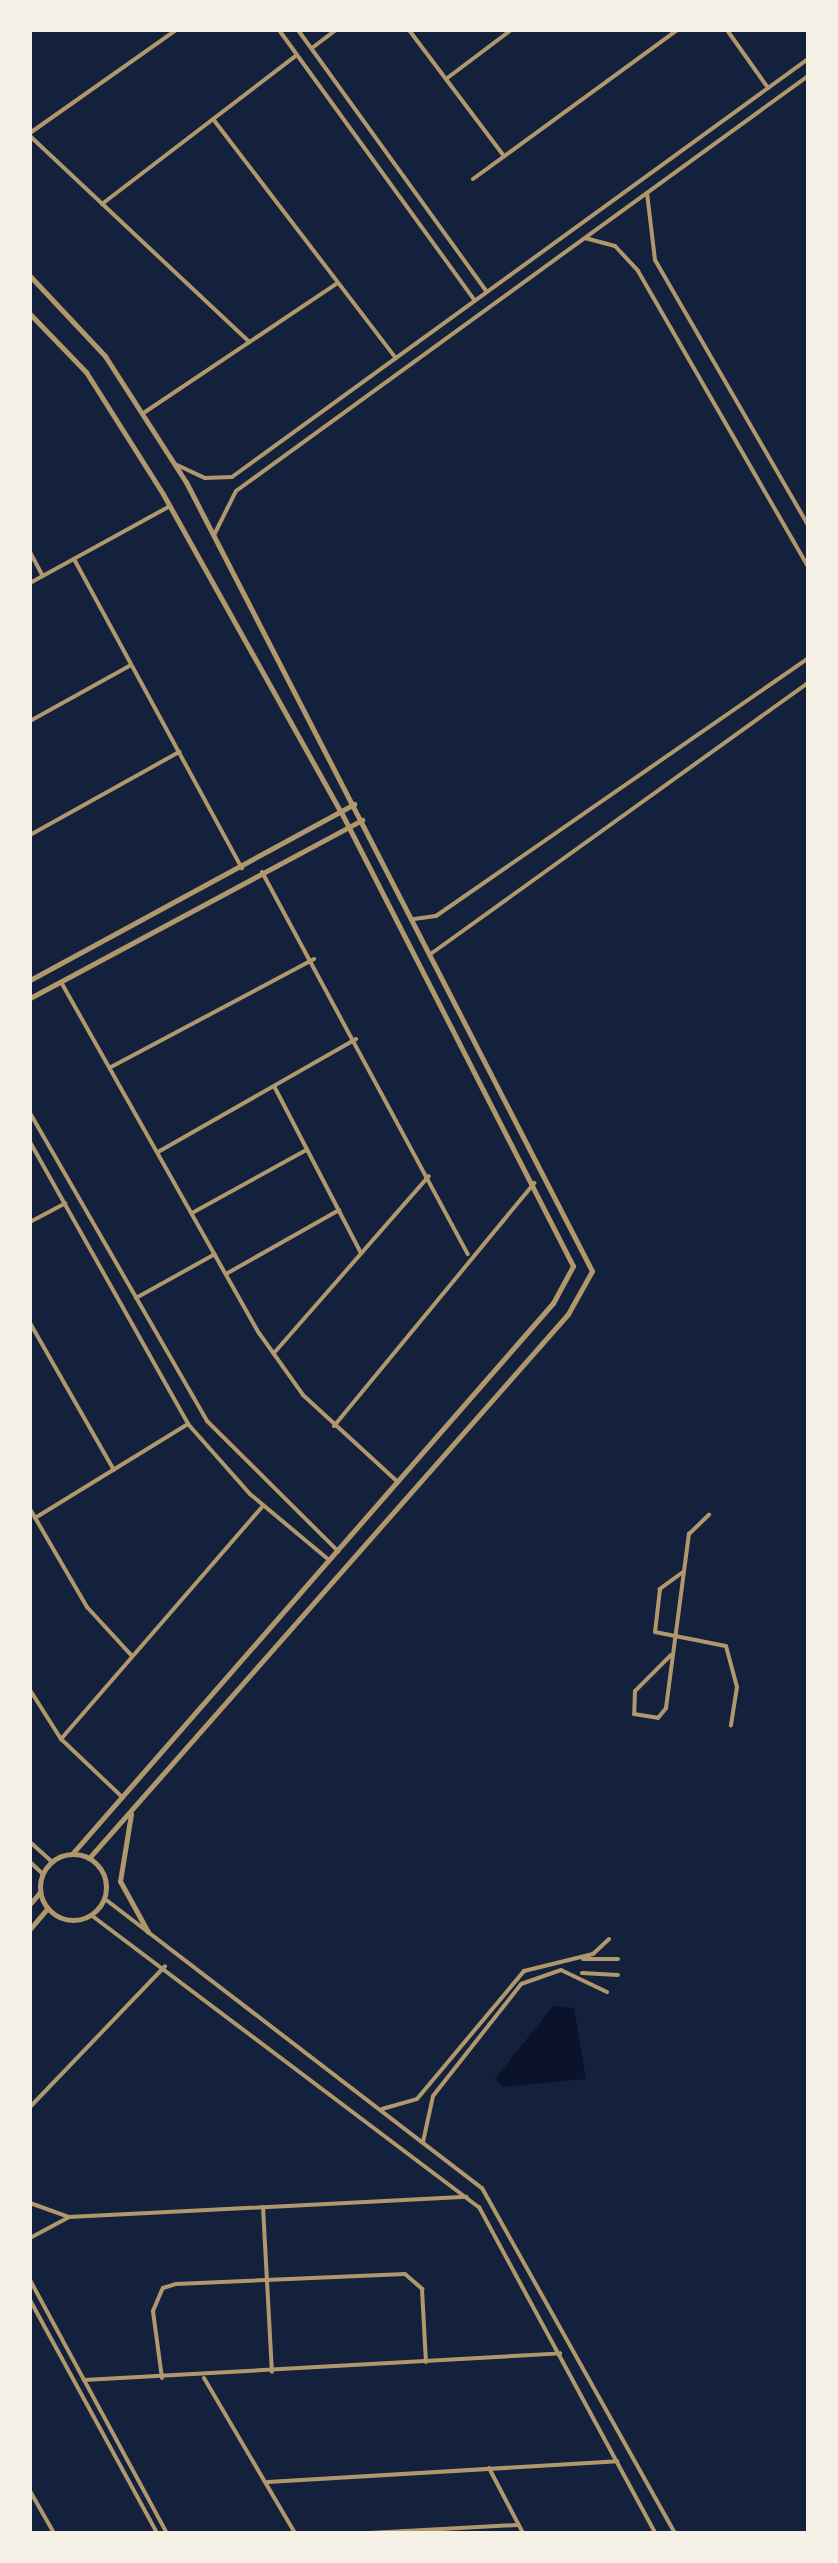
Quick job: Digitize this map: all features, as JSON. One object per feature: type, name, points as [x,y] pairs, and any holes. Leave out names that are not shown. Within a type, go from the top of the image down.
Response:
[{"type":"street","points":[[176,30],[30,135],[250,342]]},
{"type":"street","points":[[279,30],[475,301]]},
{"type":"street","points":[[298,30],[487,292]]},
{"type":"street","points":[[311,48],[336,30]]},
{"type":"street","points":[[409,30],[504,156]]},
{"type":"street","points":[[446,79],[512,30]]},
{"type":"street","points":[[473,179],[677,30]]},
{"type":"street","points":[[726,30],[768,88]]},
{"type":"street","points":[[102,204],[297,55]]},
{"type":"street","points":[[176,464],[205,478],[232,477],[808,59]]},
{"type":"street","points":[[214,535],[236,491],[808,76]]},
{"type":"street","points":[[213,119],[396,358]]},
{"type":"street","points":[[647,193],[656,260],[808,526]]},
{"type":"street","points":[[584,238],[616,246],[638,271],[808,566]]},
{"type":"street","points":[[30,276],[145,412],[176,464],[583,1242],[589,1283],[89,1858]]},
{"type":"street","points":[[145,412],[338,283]]},
{"type":"street","points":[[30,314],[86,372],[170,506],[340,812],[534,1183],[572,1275],[338,1552],[72,1854],[52,1862],[43,1874],[40,1892],[30,1904]]},
{"type":"street","points":[[30,583],[170,506]]},
{"type":"street","points":[[30,552],[43,576]]},
{"type":"street","points":[[74,559],[242,868]]},
{"type":"street","points":[[414,919],[436,916],[808,658]]},
{"type":"street","points":[[30,721],[131,665]]},
{"type":"street","points":[[432,953],[808,683]]},
{"type":"street","points":[[30,835],[179,752]]},
{"type":"street","points":[[30,980],[354,804]]},
{"type":"street","points":[[30,998],[363,820]]},
{"type":"street","points":[[262,872],[314,958],[468,1254]]},
{"type":"street","points":[[111,1068],[314,958]]},
{"type":"street","points":[[61,982],[273,1353],[334,1426],[398,1482]]},
{"type":"street","points":[[158,1152],[356,1039]]},
{"type":"street","points":[[274,1086],[361,1253]]},
{"type":"street","points":[[30,1114],[207,1421],[338,1552]]},
{"type":"street","points":[[30,1142],[188,1424],[264,1506],[330,1561]]},
{"type":"street","points":[[192,1213],[307,1150]]},
{"type":"street","points":[[273,1353],[428,1176]]},
{"type":"street","points":[[334,1426],[468,1254],[534,1183]]},
{"type":"street","points":[[30,1222],[65,1203]]},
{"type":"street","points":[[226,1274],[339,1210]]},
{"type":"street","points":[[136,1298],[215,1254]]},
{"type":"street","points":[[30,1323],[114,1470]]},
{"type":"street","points":[[138,1332],[151,1325]]},
{"type":"street","points":[[35,1518],[188,1424]]},
{"type":"street","points":[[61,1739],[264,1506]]},
{"type":"street","points":[[30,1508],[87,1607],[133,1657]]},
{"type":"street","points":[[671,1655],[635,1692],[634,1714],[658,1718],[666,1708],[693,1524],[709,1516]]},
{"type":"street","points":[[683,1572],[660,1589],[655,1632],[673,1640],[726,1646],[737,1687],[731,1726]]},
{"type":"street","points":[[30,1690],[61,1739],[121,1796]]},
{"type":"street","points":[[134,1808],[120,1881],[148,1932]]},
{"type":"street","points":[[30,1842],[52,1862]]},
{"type":"street","points":[[40,1892],[48,1908],[70,1920],[91,1915],[104,1899],[105,1878],[89,1858],[72,1854]]},
{"type":"street","points":[[30,1862],[43,1874]]},
{"type":"street","points":[[104,1899],[422,2142],[499,2209],[674,2533]]},
{"type":"street","points":[[30,1929],[48,1908]]},
{"type":"street","points":[[91,1915],[165,1966],[466,2197],[494,2230],[655,2533]]},
{"type":"street","points":[[576,1958],[608,1938]]},
{"type":"street","points":[[378,2108],[417,2099],[524,1971],[576,1958],[618,1959]]},
{"type":"street","points":[[30,2107],[165,1966]]},
{"type":"street","points":[[422,2142],[433,2096],[521,1984],[542,1972],[618,1975]]},
{"type":"street","points":[[577,1973],[607,1992]]},
{"type":"street","points":[[30,2203],[69,2217],[466,2197]]},
{"type":"street","points":[[262,2207],[272,2373]]},
{"type":"street","points":[[30,2238],[69,2217]]},
{"type":"street","points":[[162,2378],[153,2310],[162,2288],[267,2280],[413,2276],[426,2362]]},
{"type":"street","points":[[30,2280],[167,2533]]},
{"type":"street","points":[[30,2300],[156,2533]]},
{"type":"street","points":[[84,2380],[204,2378],[560,2353]]},
{"type":"street","points":[[204,2378],[295,2533]]},
{"type":"street","points":[[268,2482],[616,2461]]},
{"type":"street","points":[[489,2468],[523,2533]]},
{"type":"street","points":[[30,2492],[54,2533]]},
{"type":"street","points":[[370,2533],[518,2525]]},
{"type":"water","points":[[553,2006],[574,2008],[586,2079],[504,2087],[495,2079]]}]
